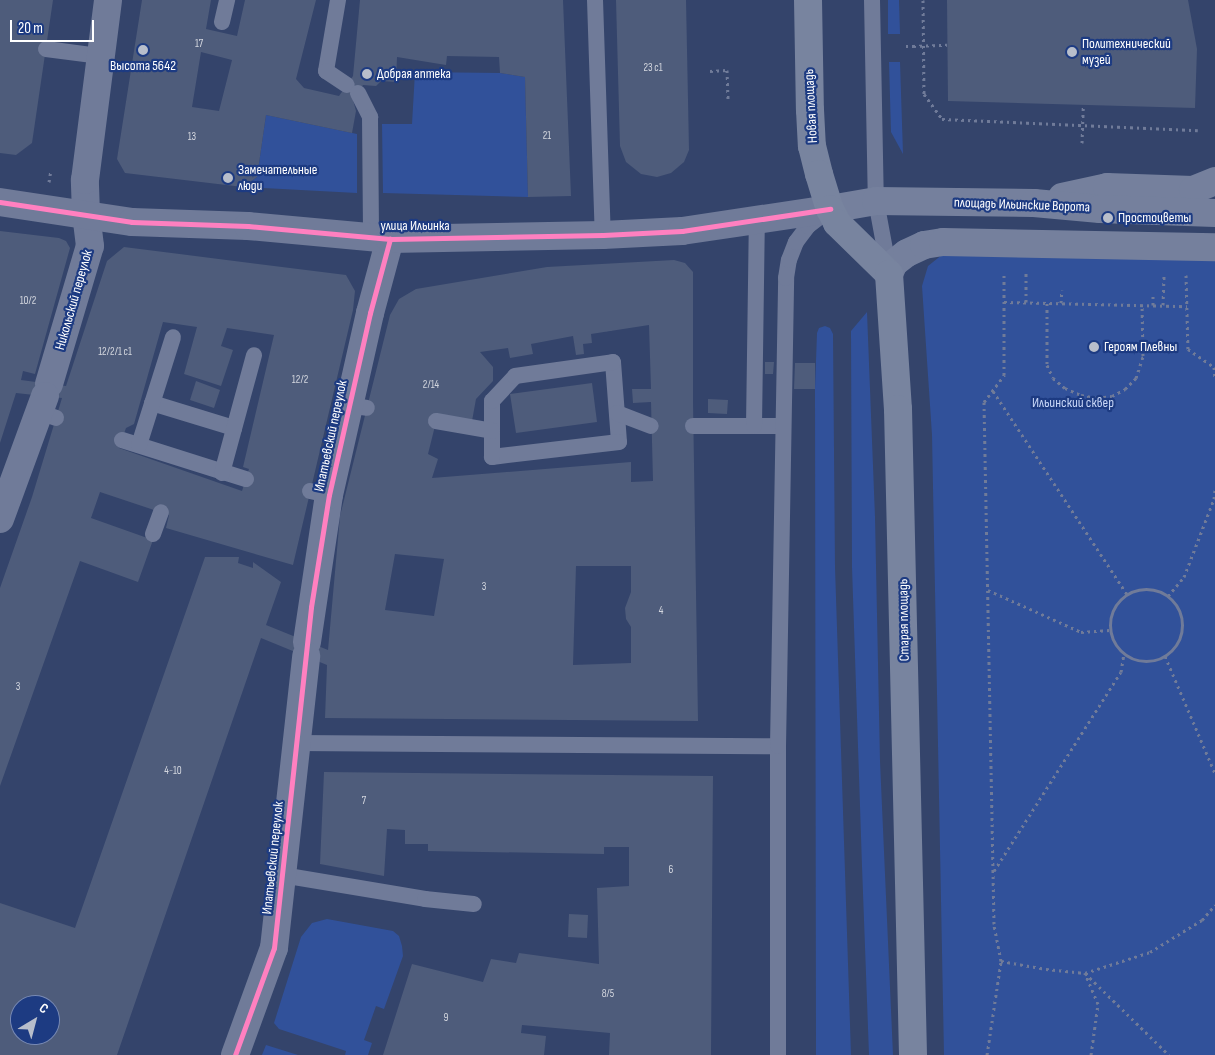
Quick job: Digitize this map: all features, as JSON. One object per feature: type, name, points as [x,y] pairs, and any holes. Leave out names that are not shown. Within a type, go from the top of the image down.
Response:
[{"type":"main road","name":"Новая площадь","points":[[808,0],[812,146],[830,209]]},
{"type":"main road","points":[[1034,203],[1108,187],[1181,191],[1193,190],[1215,181]]},
{"type":"main road","name":"площадь Ильинские Ворота","points":[[830,209],[876,201],[1034,203],[1100,209],[1215,213]]},
{"type":"main road","points":[[830,209],[837,223],[846,233],[889,274],[894,263],[907,253],[924,245],[943,242],[1215,247]]},
{"type":"main road","name":"Старая площадь","points":[[889,274],[899,418],[913,1055]]},
{"type":"street","name":"Никольский переулок","points":[[3,503],[47,402],[90,246],[86,214],[85,180],[99,56],[108,0]]},
{"type":"street","name":"улица Ильинка","points":[[0,202],[132,222],[248,226],[380,238],[603,235],[682,231],[830,209]]},
{"type":"street","name":"Ипатьевский переулок","points":[[235,1055],[274,948],[307,649],[320,493],[358,407],[380,238]]},
{"type":"lane","points":[[222,22],[227,0]]},
{"type":"lane","points":[[338,0],[326,71],[352,89],[370,117],[380,238]]},
{"type":"lane","points":[[595,0],[603,235]]},
{"type":"lane","points":[[872,0],[876,201],[889,274]]},
{"type":"lane","points":[[46,49],[99,56]]},
{"type":"lane","points":[[778,1055],[778,746],[786,278],[789,260],[796,242],[808,226],[830,209]]},
{"type":"lane","points":[[754,426],[756,220]]},
{"type":"lane","points":[[139,445],[173,337]]},
{"type":"lane","points":[[222,473],[254,356]]},
{"type":"lane","points":[[613,362],[619,442],[492,457],[492,431],[492,401],[515,376],[613,362]]},
{"type":"lane","points":[[152,403],[234,428]]},
{"type":"lane","points":[[617,413],[651,426]]},
{"type":"lane","points":[[436,421],[492,431]]},
{"type":"lane","points":[[693,426],[783,426]]},
{"type":"lane","points":[[122,440],[139,445],[178,463],[246,479]]},
{"type":"lane","points":[[154,534],[161,512]]},
{"type":"lane","points":[[296,743],[778,746]]},
{"type":"lane","points":[[282,875],[426,899],[474,904]]},
{"type":"path","points":[[923,0],[924,94],[942,119],[1198,130]]},
{"type":"path","points":[[906,46],[947,45]]},
{"type":"path","points":[[710,71],[727,70],[728,100]]},
{"type":"path","points":[[1082,144],[1083,105]]},
{"type":"path","points":[[1026,262],[1026,302]]},
{"type":"path","points":[[1163,305],[1164,265]]},
{"type":"path","points":[[1185,266],[1188,349],[1214,367],[1215,378]]},
{"type":"path","points":[[987,1055],[1001,961],[994,924],[984,402],[1004,375],[1004,270]]},
{"type":"path","points":[[1062,290],[1062,303]]},
{"type":"path","points":[[1153,294],[1153,305]]},
{"type":"path","points":[[1004,302],[1187,306]]},
{"type":"path","points":[[1047,303],[1047,365],[1053,378],[1065,388],[1081,395],[1097,398],[1112,396],[1125,389],[1136,378],[1143,356],[1142,305]]},
{"type":"path","points":[[992,391],[1127,594]]},
{"type":"path","points":[[1168,596],[1184,577],[1214,499],[1215,490]]},
{"type":"path","points":[[988,590],[1081,632],[1110,630]]},
{"type":"path","points":[[1141,590],[1155,590],[1168,596],[1177,607],[1182,620],[1181,634],[1175,647],[1165,656],[1152,661],[1137,660],[1124,654],[1115,644],[1110,630],[1111,616],[1117,603],[1127,594],[1141,590]]},
{"type":"path","points":[[993,872],[1121,672],[1124,654]]},
{"type":"path","points":[[1165,656],[1215,773]]},
{"type":"path","points":[[1001,961],[1046,969],[1085,973],[1150,952],[1202,920],[1215,905]]},
{"type":"path","points":[[1085,973],[1098,1004],[1091,1055]]},
{"type":"path","points":[[1085,973],[1169,1055]]},
{"type":"green space","points":[[888,0],[899,0],[900,34],[888,34]]},
{"type":"green space","points":[[889,62],[900,62],[903,154],[891,132]]},
{"type":"green space","points":[[415,72],[500,73],[525,77],[528,197],[383,193],[382,124],[412,124]]},
{"type":"green space","points":[[266,115],[357,134],[357,193],[243,187],[257,177]]},
{"type":"green space","name":"Ильинский сквер","points":[[943,254],[1215,257],[1215,1055],[944,1055],[932,435],[922,286],[928,266]]},
{"type":"green space","points":[[867,312],[875,517],[880,761],[893,1055],[869,1055],[862,866],[852,567],[851,331]]},
{"type":"green space","points":[[825,326],[830,328],[833,334],[835,567],[851,1055],[816,1055],[815,389],[817,333],[819,328]]},
{"type":"green space","points":[[327,919],[393,931],[399,936],[403,956],[384,1009],[376,1006],[364,1040],[372,1043],[368,1055],[345,1055],[346,1051],[279,1029],[274,1023],[301,937],[312,923]]},
{"type":"green space","points":[[266,1045],[298,1055],[262,1055]]},
{"type":"building","points":[[0,0],[53,0],[32,143],[16,155],[0,153]]},
{"type":"building","points":[[142,0],[211,0],[206,29],[237,36],[245,0],[316,0],[296,79],[304,88],[339,96],[353,76],[360,0],[563,0],[571,196],[528,197],[525,77],[500,73],[499,57],[447,56],[446,65],[397,57],[396,82],[381,81],[376,86],[363,85],[353,100],[356,111],[352,133],[266,115],[257,177],[243,187],[125,173],[117,159]],"holes":[[[201,52],[232,60],[219,111],[192,107]]]},
{"type":"building","points":[[616,0],[686,0],[689,150],[684,162],[671,173],[657,177],[641,174],[626,162],[620,146]]},
{"type":"building","name":"Политехнический музей","points":[[947,0],[1188,0],[1197,49],[1195,108],[948,101]]},
{"type":"building","points":[[0,231],[59,238],[66,241],[70,248],[35,374],[23,371],[21,380],[66,386],[107,261],[124,247],[346,275],[355,291],[353,310],[293,565],[166,528],[169,515],[100,492],[91,518],[153,540],[138,582],[80,561],[0,786],[0,588],[32,497],[62,398],[16,393],[0,443]],"holes":[[[163,322],[197,327],[184,374],[221,386],[233,350],[221,346],[227,328],[274,335],[243,467],[249,469],[242,491],[119,448],[126,428],[134,424]]]},
{"type":"building","points":[[674,260],[685,263],[693,272],[698,721],[325,718],[327,665],[261,638],[117,1055],[0,1055],[0,903],[75,928],[205,557],[239,557],[238,563],[253,568],[253,562],[281,582],[266,625],[328,650],[340,516],[390,315],[399,299],[416,289],[547,267]],"holes":[[[649,325],[651,389],[632,389],[633,403],[651,402],[653,481],[631,482],[631,462],[432,478],[438,459],[428,454],[438,414],[472,421],[476,399],[493,381],[493,367],[480,352],[508,348],[510,358],[533,354],[531,344],[573,336],[576,355],[584,354],[583,344],[592,343],[591,334]],[[395,554],[444,559],[434,616],[385,610]],[[576,566],[631,566],[631,592],[625,608],[626,619],[631,627],[631,663],[573,665]]]},
{"type":"building","points":[[765,362],[774,362],[773,374],[765,374]]},
{"type":"building","points":[[795,363],[815,363],[815,389],[794,389]]},
{"type":"building","points":[[196,381],[220,390],[214,408],[190,400]]},
{"type":"building","points":[[592,383],[597,422],[516,433],[510,394]]},
{"type":"building","points":[[708,399],[728,400],[727,414],[708,413]]},
{"type":"building","points":[[324,772],[713,776],[711,1055],[609,1055],[610,1033],[522,1025],[521,1033],[546,1036],[544,1055],[383,1055],[412,964],[483,982],[491,959],[516,963],[519,953],[599,964],[597,888],[629,886],[629,847],[604,847],[604,854],[428,851],[428,844],[405,844],[405,830],[387,829],[384,876],[320,864]]},
{"type":"building","points":[[569,914],[588,915],[587,938],[568,937]]},
{"type":"cycle path","points":[[0,202],[132,222],[248,226],[390,239],[603,235],[682,231],[830,209]]},
{"type":"cycle path","points":[[235,1055],[274,948],[311,607],[329,495],[370,313],[390,239]]},
{"type":"place","name":"Высота 5642","points":[[143,50]]},
{"type":"place","name":"Политехнический музей","points":[[1072,52]]},
{"type":"place","name":"Добрая аптека","points":[[367,74]]},
{"type":"place","name":"Замечательные люди","points":[[228,178]]},
{"type":"place","name":"Простоцветы","points":[[1108,218]]},
{"type":"place","name":"Героям Плевны","points":[[1094,347]]}]
